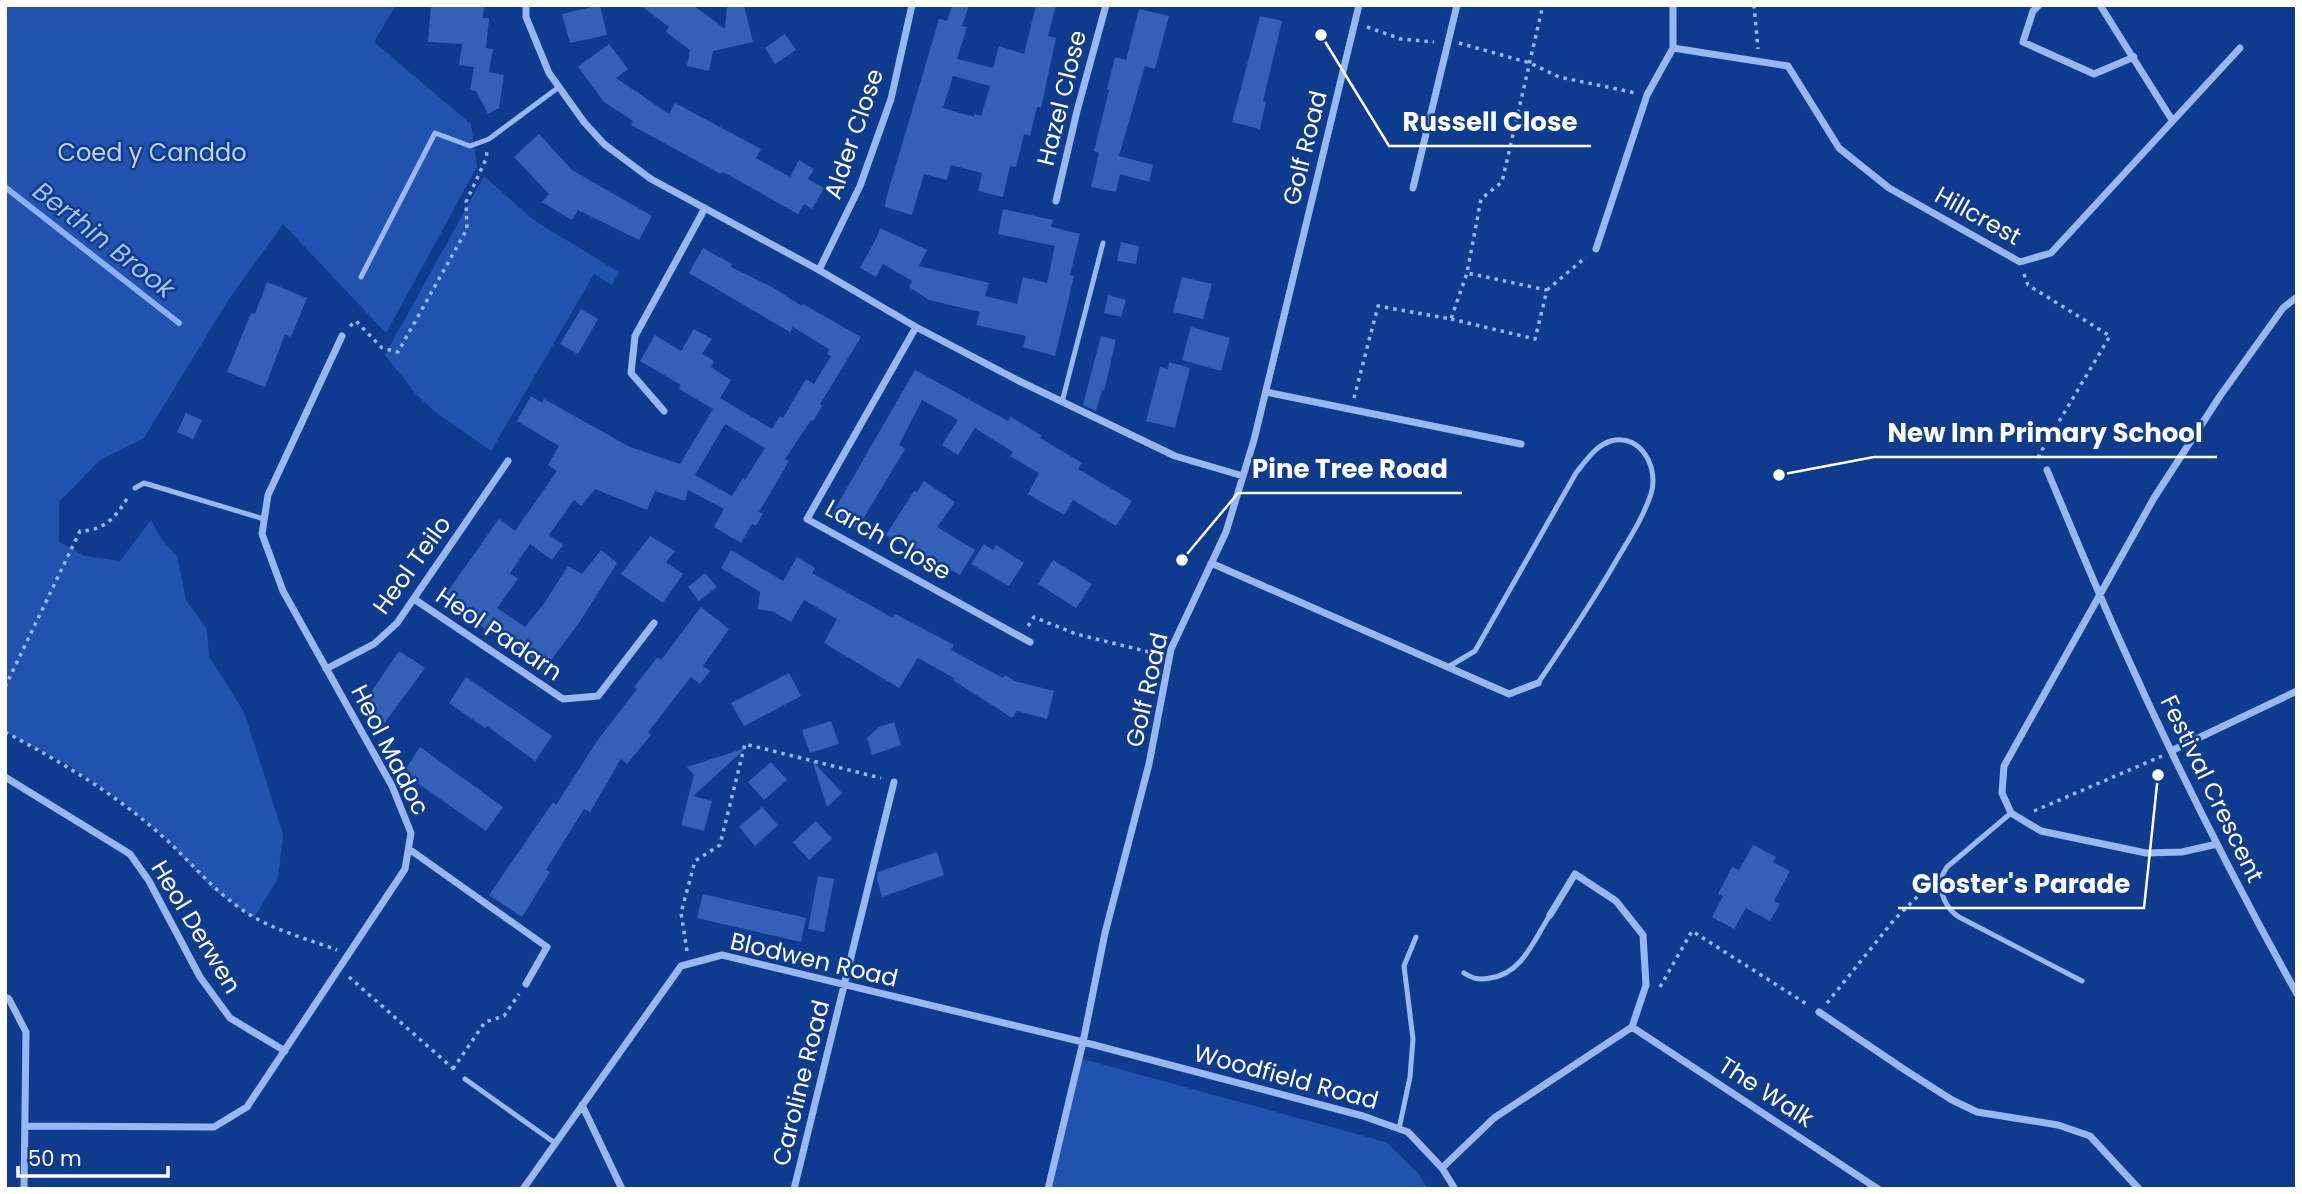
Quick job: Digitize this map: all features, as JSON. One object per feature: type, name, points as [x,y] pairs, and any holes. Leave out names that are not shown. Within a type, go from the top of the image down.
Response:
[{"type":"street","points":[[526,5],[526,17],[549,73],[584,122],[604,144],[651,179],[819,270],[916,327],[1062,402],[1175,456],[1243,476]]},
{"type":"street","name":"Alder Close","points":[[819,270],[860,186],[891,99],[912,5]]},
{"type":"street","name":"Hazel Close","points":[[1056,201],[1105,5]]},
{"type":"street","name":"Golf Road","points":[[1048,1189],[1083,1042],[1105,933],[1149,764],[1169,657],[1226,532],[1243,476],[1266,392],[1359,5]]},
{"type":"street","points":[[1413,188],[1457,5]]},
{"type":"street","points":[[1596,248],[1647,95],[1673,48],[1673,5]]},
{"type":"street","points":[[2039,5],[2034,11],[2023,42],[2094,75],[2134,57]]},
{"type":"street","points":[[2100,5],[2172,120]]},
{"type":"street","name":"Hillcrest","points":[[1673,48],[1788,66],[1839,148],[1889,188],[2020,262],[2050,253],[2240,48]]},
{"type":"street","points":[[664,411],[631,373],[635,336],[705,208]]},
{"type":"street","points":[[2217,844],[2182,852],[2146,853],[2040,831],[2011,813],[2002,793],[2004,766],[2154,498],[2220,396],[2283,308],[2297,297]]},
{"type":"street","name":"Larch Close","points":[[916,327],[807,519],[1030,642]]},
{"type":"street","name":"Heol Madoc","points":[[25,1126],[214,1127],[247,1107],[405,869],[411,833],[392,786],[282,591],[262,534],[268,495],[342,336]]},
{"type":"street","points":[[1266,392],[1521,444]]},
{"type":"street","name":"Heol Teilo","points":[[326,669],[374,645],[397,623],[508,461]]},
{"type":"street","name":"Festival Crescent","points":[[2047,470],[2171,751],[2297,994]]},
{"type":"street","points":[[1211,563],[1509,694],[1538,683]]},
{"type":"street","name":"Heol Padarn","points":[[414,599],[563,699],[598,696],[654,623]]},
{"type":"street","points":[[2171,751],[2297,691]]},
{"type":"street","name":"Heol Derwen","points":[[5,777],[130,854],[149,881],[200,977],[230,1018],[285,1051]]},
{"type":"street","name":"Caroline Road","points":[[794,1189],[894,782]]},
{"type":"street","points":[[409,849],[547,947],[526,984]]},
{"type":"street","points":[[1441,1168],[1494,1118],[1632,1027],[1646,985],[1643,935],[1616,901],[1575,874],[1550,915]]},
{"type":"street","name":"Blodwen Road","points":[[688,964],[722,955],[1083,1042]]},
{"type":"street","points":[[523,1189],[660,994],[681,966],[688,964]]},
{"type":"street","points":[[5,997],[9,999],[26,1032],[24,1189]]},
{"type":"street","points":[[1819,1012],[1905,1070],[1977,1112],[2059,1125],[2090,1136],[2139,1189]]},
{"type":"street","name":"The Walk","points":[[1632,1027],[1878,1189]]},
{"type":"street","name":"Woodfield Road","points":[[1083,1042],[1363,1116],[1408,1132],[1441,1168],[1455,1189]]},
{"type":"street","points":[[582,1105],[622,1189]]},
{"type":"lane","points":[[361,277],[435,133],[470,146],[489,139],[559,87]]},
{"type":"lane","points":[[1062,402],[1102,243]]},
{"type":"lane","points":[[1448,667],[1475,651],[1576,474],[1595,450],[1611,441],[1626,442],[1644,451],[1654,472],[1652,491],[1641,519],[1592,603],[1538,683]]},
{"type":"lane","points":[[135,488],[144,483],[264,519]]},
{"type":"lane","points":[[2011,813],[1947,867],[1939,881],[1941,890],[1953,913],[2082,981]]},
{"type":"lane","points":[[1464,973],[1473,979],[1485,979],[1501,977],[1515,970],[1550,915]]},
{"type":"lane","points":[[1399,1129],[1410,1077],[1413,1039],[1404,966],[1416,937]]},
{"type":"lane","points":[[465,1079],[555,1143]]},
{"type":"path","points":[[1451,319],[1467,273],[1481,199],[1502,182],[1544,5]]},
{"type":"path","points":[[1754,5],[1760,61]]},
{"type":"path","points":[[1355,23],[1401,39],[1469,45],[1530,63],[1559,77],[1647,95]]},
{"type":"path","points":[[342,336],[356,321],[382,348],[398,352],[467,229],[466,202],[486,159],[489,139]]},
{"type":"path","points":[[1351,409],[1378,306],[1451,319],[1535,339],[1547,290],[1596,248]]},
{"type":"path","points":[[2020,262],[2028,285],[2110,336],[2039,455],[2047,470]]},
{"type":"path","points":[[1467,273],[1547,290]]},
{"type":"path","points":[[5,687],[80,531],[94,531],[111,520],[135,488]]},
{"type":"path","points":[[1021,637],[1034,617],[1076,635],[1169,657]]},
{"type":"path","points":[[5,732],[56,759],[113,795],[164,837],[226,898],[254,918],[349,954]]},
{"type":"path","points":[[688,964],[681,914],[695,861],[720,845],[745,744],[894,782]]},
{"type":"path","points":[[2019,818],[2171,751]]},
{"type":"path","points":[[1641,1000],[1652,1001],[1692,931],[1819,1012],[1894,920],[1942,875]]},
{"type":"path","points":[[340,968],[465,1079]]},
{"type":"path","points":[[453,1069],[485,1022],[504,1016],[526,984]]},
{"type":"green space","name":"Coed y Canddo","points":[[5,5],[396,5],[374,42],[471,124],[477,167],[386,333],[283,224],[229,299],[144,438],[100,460],[59,502],[59,542],[85,556],[120,561],[151,520],[161,539],[177,556],[186,600],[207,629],[209,656],[244,712],[283,834],[278,878],[254,918],[212,889],[164,837],[121,801],[70,766],[5,732]]},
{"type":"green space","points":[[484,176],[535,221],[619,272],[612,285],[594,274],[491,451],[434,411],[416,394],[385,355]]},
{"type":"green space","points":[[1079,1058],[1386,1142],[1418,1173],[1428,1189],[1048,1189]]},
{"type":"building","points":[[431,5],[484,5],[483,18],[489,18],[486,48],[493,49],[489,72],[504,75],[499,108],[488,114],[476,91],[470,90],[474,67],[459,65],[462,44],[428,42]]},
{"type":"building","points":[[600,5],[607,35],[570,43],[562,14]]},
{"type":"building","points":[[640,5],[693,5],[725,29],[727,5],[744,5],[753,42],[713,51],[709,71],[687,66],[690,50],[666,32],[669,27]]},
{"type":"building","points":[[952,5],[969,5],[962,26],[967,27],[957,59],[993,68],[999,46],[1024,54],[1036,5],[1056,5],[1048,36],[1056,38],[1041,108],[1037,107],[1030,136],[1024,134],[1016,167],[1010,166],[1003,197],[978,191],[982,173],[951,165],[947,180],[924,174],[912,215],[885,207],[886,199],[939,19],[947,21]],"holes":[[[953,76],[990,86],[981,116],[975,114],[974,117],[943,108]]]},
{"type":"building","points":[[1139,9],[1169,16],[1155,69],[1145,66],[1119,156],[1153,165],[1149,182],[1120,174],[1116,192],[1091,187],[1099,153],[1094,151],[1115,57],[1126,60]]},
{"type":"building","points":[[1260,16],[1282,21],[1263,101],[1266,102],[1260,129],[1232,122]]},
{"type":"building","points":[[785,34],[796,50],[775,64],[765,48]]},
{"type":"building","points":[[609,44],[628,69],[616,78],[669,114],[675,103],[761,149],[756,158],[790,177],[799,160],[814,169],[808,179],[824,188],[812,209],[804,204],[798,214],[631,125],[633,121],[604,102],[578,67]]},
{"type":"building","points":[[539,134],[572,170],[652,216],[639,240],[578,210],[572,220],[542,202],[549,194],[514,157]]},
{"type":"building","points":[[1003,209],[1053,220],[1051,227],[1080,234],[1070,275],[1074,276],[1055,356],[1023,347],[1026,336],[976,325],[980,312],[929,300],[909,287],[912,281],[883,264],[876,277],[860,268],[880,228],[927,250],[919,266],[989,283],[985,296],[1017,304],[1023,277],[1047,283],[1055,246],[998,234]]},
{"type":"building","points":[[1121,242],[1139,246],[1136,264],[1117,261]]},
{"type":"building","points":[[703,248],[732,264],[731,267],[861,337],[820,404],[822,406],[813,421],[811,420],[785,459],[789,461],[759,512],[763,514],[756,526],[752,524],[741,543],[714,527],[724,509],[688,490],[685,501],[655,491],[647,510],[595,489],[581,506],[574,500],[549,535],[563,545],[552,560],[530,544],[510,573],[518,579],[497,608],[525,627],[568,566],[582,574],[601,550],[617,563],[579,623],[545,668],[443,598],[499,519],[515,531],[557,471],[548,465],[559,446],[517,421],[531,396],[542,403],[544,399],[630,447],[680,464],[713,409],[679,389],[681,385],[640,361],[655,335],[681,351],[694,329],[712,339],[702,354],[714,361],[711,367],[731,380],[720,398],[772,429],[780,416],[783,418],[806,379],[814,384],[831,356],[827,354],[829,349],[793,327],[790,332],[689,273]],"holes":[[[725,424],[765,448],[732,496],[695,475]]]},
{"type":"building","points":[[1182,277],[1212,284],[1203,319],[1173,312]]},
{"type":"building","points":[[267,282],[307,298],[291,337],[285,334],[265,387],[227,372]]},
{"type":"building","points":[[1108,295],[1126,300],[1121,317],[1104,313]]},
{"type":"building","points":[[581,309],[598,319],[578,354],[560,344]]},
{"type":"building","points":[[1191,327],[1230,338],[1221,371],[1182,360]]},
{"type":"building","points":[[1101,336],[1116,340],[1104,391],[1102,390],[1096,411],[1083,405]]},
{"type":"building","points":[[1169,362],[1190,368],[1175,428],[1146,421],[1160,367],[1168,369]]},
{"type":"building","points":[[915,370],[1008,421],[1011,417],[1082,463],[1078,469],[1132,501],[1116,526],[1073,500],[1064,515],[1028,494],[1039,473],[1010,456],[1013,452],[975,428],[958,455],[942,445],[958,420],[922,400],[899,445],[905,449],[857,529],[832,514]]},
{"type":"building","points":[[186,413],[202,420],[193,439],[177,432]]},
{"type":"building","points":[[924,481],[955,502],[937,527],[975,550],[960,575],[886,535],[914,491],[917,492]]},
{"type":"building","points":[[650,536],[675,551],[666,562],[683,574],[663,603],[621,574]]},
{"type":"building","points":[[984,544],[993,550],[996,545],[1024,563],[1009,586],[971,564]]},
{"type":"building","points":[[731,550],[783,581],[797,557],[815,568],[812,573],[893,618],[895,614],[954,645],[951,650],[1003,678],[1005,675],[1015,681],[1054,691],[1047,719],[1017,711],[1012,718],[953,680],[954,678],[918,658],[899,688],[824,643],[837,619],[804,600],[791,622],[774,612],[758,609],[760,592],[721,568]]},
{"type":"building","points":[[1053,560],[1092,584],[1076,608],[1038,584]]},
{"type":"building","points":[[705,573],[717,587],[699,601],[688,587]]},
{"type":"building","points":[[701,607],[729,629],[703,666],[710,671],[700,684],[691,677],[648,732],[651,735],[627,764],[621,759],[590,812],[584,809],[546,870],[550,872],[522,917],[489,895],[553,802],[556,805],[597,741],[637,689],[634,687],[658,657],[661,660]]},
{"type":"building","points":[[399,651],[425,668],[384,724],[361,707]]},
{"type":"building","points":[[789,673],[801,696],[744,726],[731,703]]},
{"type":"building","points":[[466,677],[552,736],[535,761],[487,726],[485,728],[449,703]]},
{"type":"building","points":[[831,721],[839,744],[810,753],[802,730]]},
{"type":"building","points":[[894,722],[901,745],[872,755],[867,738],[879,727]]},
{"type":"building","points":[[420,747],[503,807],[486,831],[403,773]]},
{"type":"building","points":[[746,748],[693,796],[712,801],[704,831],[681,825],[694,775],[687,767]]},
{"type":"building","points":[[812,760],[842,793],[827,807]]},
{"type":"building","points":[[771,762],[787,780],[764,800],[748,782]]},
{"type":"building","points":[[762,807],[778,825],[755,846],[739,827]]},
{"type":"building","points":[[816,821],[832,839],[809,860],[793,842]]},
{"type":"building","points":[[1753,845],[1776,857],[1773,862],[1790,871],[1774,901],[1780,904],[1770,921],[1746,908],[1734,929],[1712,917],[1723,896],[1718,894],[1732,867],[1739,870]]},
{"type":"building","points":[[937,852],[944,875],[882,897],[878,872]]},
{"type":"building","points":[[818,876],[834,879],[824,932],[808,929]]},
{"type":"building","points":[[703,894],[806,918],[801,942],[697,918]]},
{"type":"waterway","name":"Berthin Brook","points":[[5,187],[179,323]]},
{"type":"place","name":"Russell Close","points":[[1321,35]]},
{"type":"place","name":"New Inn Primary School","points":[[1779,475]]},
{"type":"place","name":"Pine Tree Road","points":[[1182,560]]},
{"type":"place","name":"Gloster's Parade","points":[[2158,775]]}]
